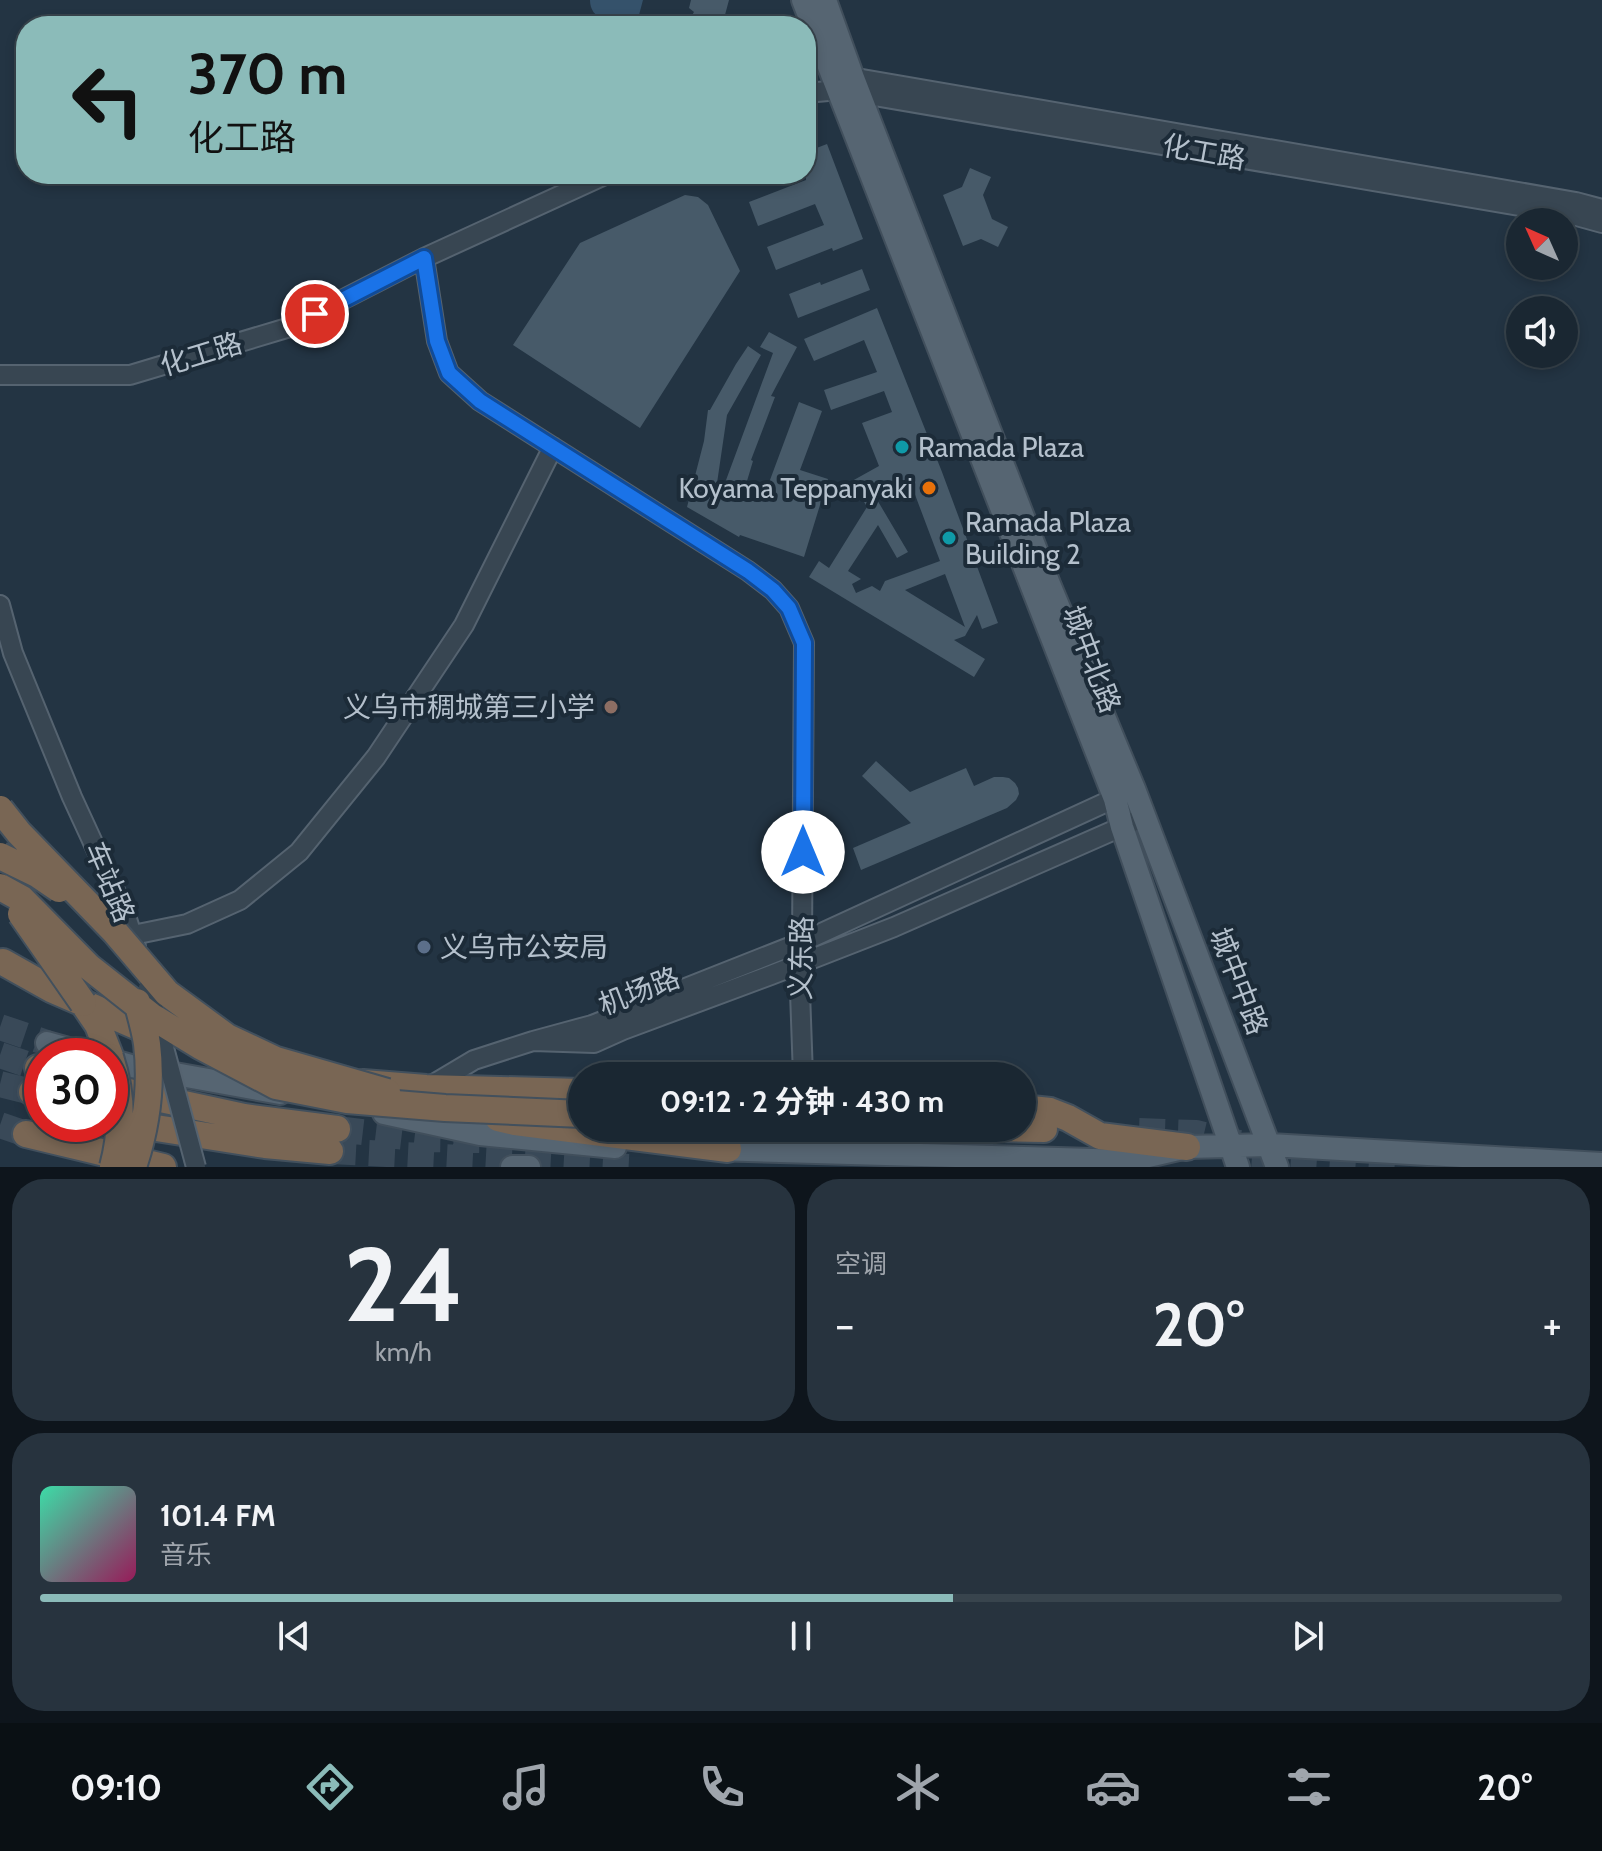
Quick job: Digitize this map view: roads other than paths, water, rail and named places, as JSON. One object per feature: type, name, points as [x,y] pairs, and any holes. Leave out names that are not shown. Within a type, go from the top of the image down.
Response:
[{"type":"highway","points":[[0,809],[19,833],[115,932],[167,993],[227,1037],[276,1060],[445,1108]]},
{"type":"highway","points":[[0,856],[37,874],[67,895],[92,921],[116,955],[137,999],[147,1042],[148,1091],[141,1140],[133,1167]]},
{"type":"highway","points":[[0,875],[26,923],[98,1025],[103,1038]]},
{"type":"highway","points":[[0,887],[22,899],[89,967],[151,1016],[276,1086],[347,1100],[568,1113]]},
{"type":"highway","points":[[3,962],[51,989],[216,1061],[295,1077],[426,1088],[568,1092]]},
{"type":"highway","points":[[311,1078],[431,1100],[515,1122],[728,1149]]},
{"type":"highway","points":[[128,1092],[333,1140],[265,1145],[128,1122]]},
{"type":"highway","points":[[1036,1110],[1068,1118],[1100,1136],[1187,1147]]},
{"type":"highway","points":[[1036,1129],[1044,1129]]},
{"type":"highway","points":[[59,1142],[163,1167]]},
{"type":"highway","points":[[113,1167],[118,1142]]},
{"type":"main road","name":"城中北路","points":[[825,0],[846,84]]},
{"type":"main road","name":"城中北路","points":[[816,25],[846,84],[1124,794],[1144,817]]},
{"type":"main road","name":"城中北路","points":[[1124,794],[1122,827],[1234,1156]]},
{"type":"main road","name":"城中中路","points":[[1144,817],[1273,1156]]},
{"type":"main road","points":[[128,1065],[480,1134],[615,1147],[1127,1161],[1187,1147],[1234,1156],[1602,1164]]},
{"type":"main road","points":[[512,1167],[529,1167]]},
{"type":"street","name":"化工路","points":[[846,84],[1573,215],[1602,223]]},
{"type":"street","name":"化工路","points":[[816,91],[846,84],[1576,202],[1602,209]]},
{"type":"street","name":"化工路","points":[[0,375],[130,375],[287,328],[424,258],[585,184]]},
{"type":"street","name":"义东路","points":[[424,258],[437,341],[449,373],[480,401],[748,571],[773,590],[789,608],[804,643],[802,942],[799,964],[802,1062]]},
{"type":"street","points":[[133,935],[187,924],[240,900],[299,852],[376,757],[464,625],[553,447]]},
{"type":"street","name":"车站路","points":[[0,605],[13,653],[133,935],[196,1167]]},
{"type":"street","name":"机场路","points":[[533,1041],[592,1025],[802,942],[1124,794]]},
{"type":"street","name":"机场路","points":[[533,1041],[594,1043],[894,927],[1144,817]]},
{"type":"street","points":[[426,1088],[474,1060],[533,1041]]},
{"type":"water","points":[[590,0],[643,0],[639,15],[634,16],[598,16]]},
{"type":"tunnel","points":[[0,1027],[32,1038]]},
{"type":"tunnel","points":[[0,1055],[24,1063]]},
{"type":"tunnel","points":[[0,1084],[24,1090]]},
{"type":"tunnel","points":[[0,1125],[24,1133]]},
{"type":"tunnel","points":[[337,1129],[422,1139],[485,1140]]},
{"type":"tunnel","points":[[1139,1131],[1196,1133],[1239,1143]]},
{"type":"tunnel","points":[[330,1151],[631,1167]]},
{"type":"tunnel","points":[[1252,1156],[1404,1167]]},
{"type":"place","name":"Ramada Plaza","points":[[902,447]]},
{"type":"place","name":"Koyama Teppanyaki","points":[[929,488]]},
{"type":"place","name":"Ramada Plaza Building 2","points":[[949,538]]},
{"type":"place","name":"义乌市稠城第三小学","points":[[611,707]]},
{"type":"place","name":"义乌市公安局","points":[[424,947]]}]
